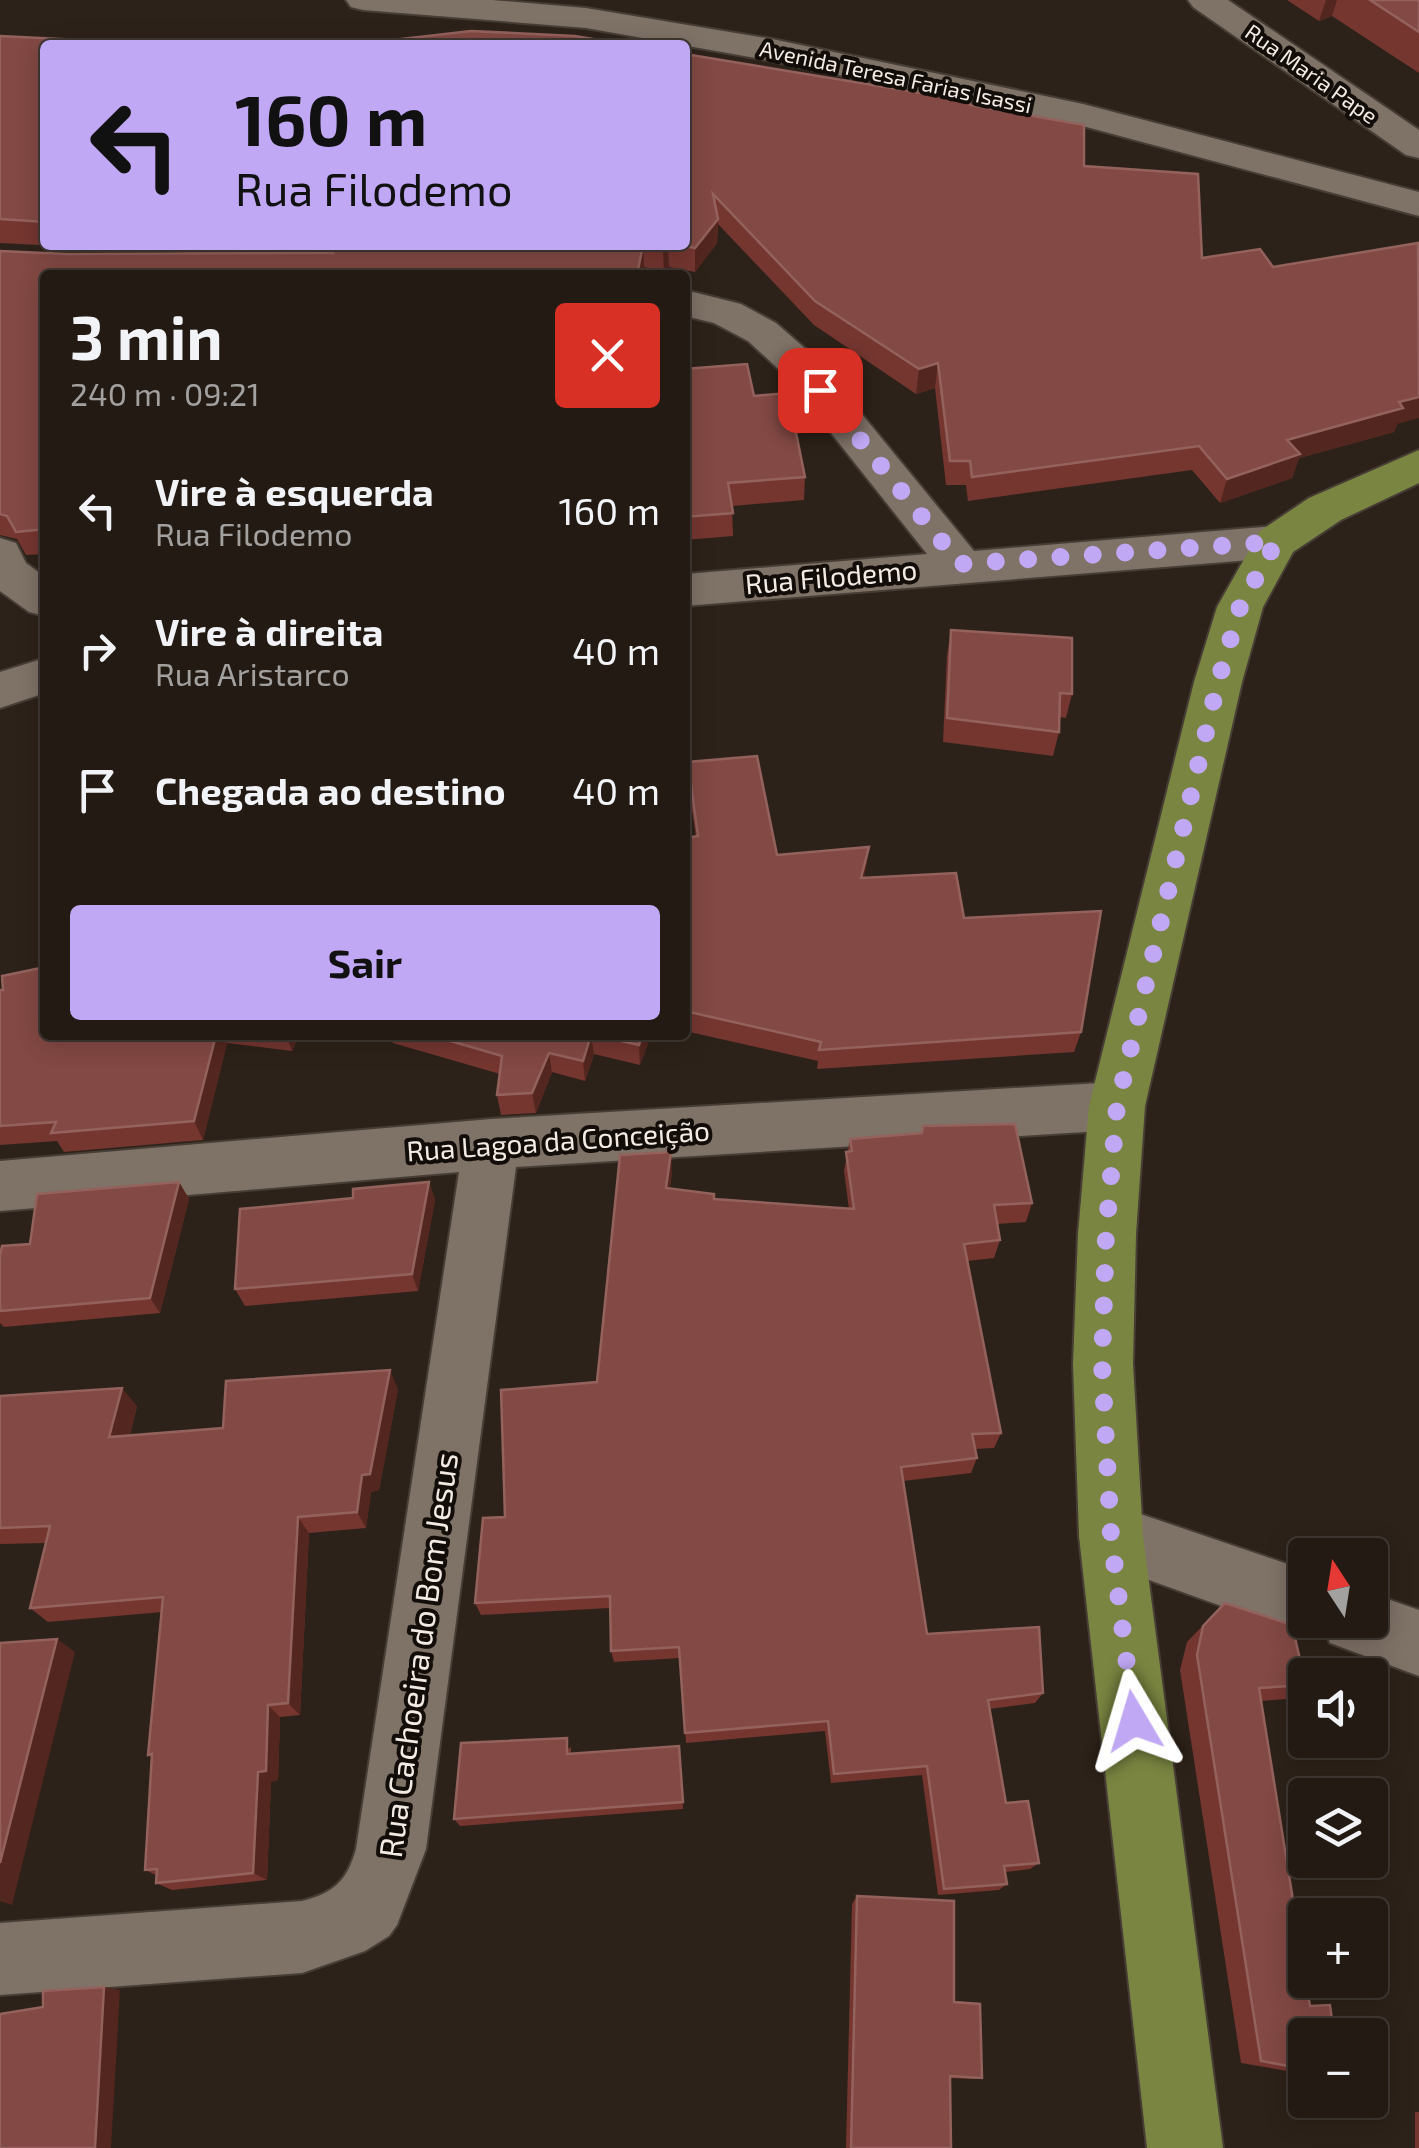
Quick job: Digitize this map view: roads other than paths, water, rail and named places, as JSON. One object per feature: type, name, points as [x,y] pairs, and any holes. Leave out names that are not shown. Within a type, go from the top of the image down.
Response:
[{"type":"main road","points":[[1185,2148],[1111,1536],[1102,1364],[1106,1234],[1117,1106],[1218,682],[1240,607],[1276,542],[1325,509],[1419,465]]},
{"type":"street","name":"Avenida Teresa Farias Isassi","points":[[363,0],[586,18],[772,50],[1083,114],[1419,204]]},
{"type":"street","name":"Rua Maria Pape","points":[[1205,0],[1419,147]]},
{"type":"street","points":[[436,40],[586,18]]},
{"type":"street","points":[[690,304],[726,313],[762,332],[800,366],[960,564]]},
{"type":"street","name":"Rua Filodemo","points":[[690,590],[960,564],[1276,542]]},
{"type":"street","points":[[0,554],[6,572],[40,596]]},
{"type":"street","points":[[0,690],[40,677]]},
{"type":"street","name":"Rua Lagoa da Conceição","points":[[0,1186],[491,1144],[1117,1106]]},
{"type":"street","name":"Rua Cachoeira do Bom Jesus","points":[[0,1959],[302,1937],[341,1928],[362,1915],[382,1886],[391,1849],[491,1144]]},
{"type":"street","points":[[1111,1536],[1288,1597]]},
{"type":"street","points":[[1388,1633],[1419,1644]]}]
